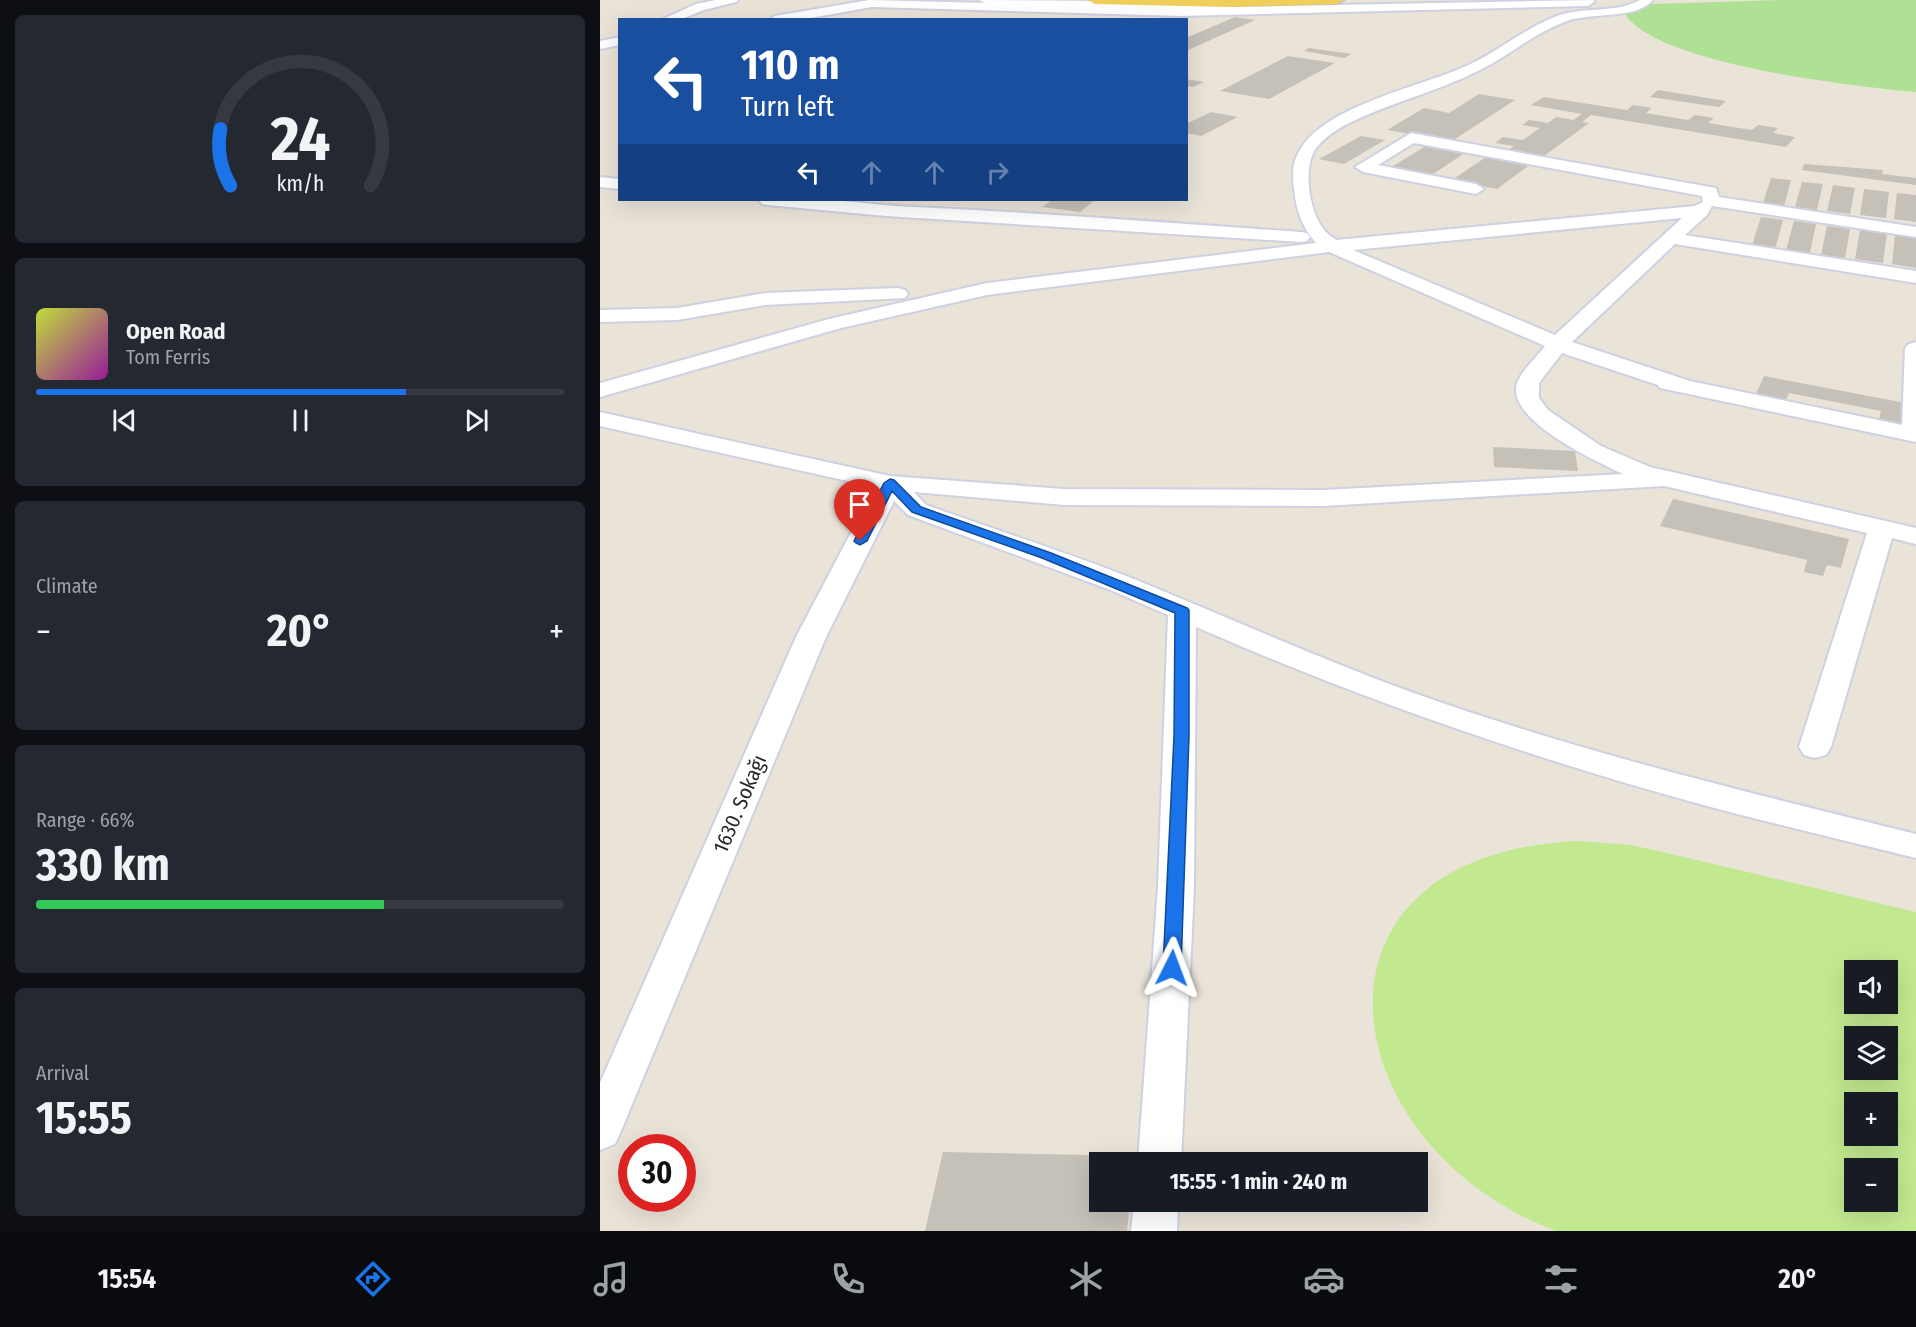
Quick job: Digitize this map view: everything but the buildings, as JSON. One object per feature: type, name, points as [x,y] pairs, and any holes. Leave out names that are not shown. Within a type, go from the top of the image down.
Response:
[{"type":"main road","points":[[1095,0],[1261,2],[1337,0]]},
{"type":"street","points":[[672,18],[700,7],[732,0]]},
{"type":"street","points":[[986,0],[1168,6],[1220,6],[1261,2]]},
{"type":"street","points":[[786,18],[872,3],[1181,12],[1424,8],[1638,0]]},
{"type":"street","points":[[1647,0],[1645,4],[1636,6],[1576,14],[1539,29],[1471,70],[1353,115],[1322,133],[1303,158],[1300,177],[1307,220],[1328,243],[1352,256],[1551,352],[1686,387],[1915,435],[1916,348]]},
{"type":"street","points":[[1476,189],[1363,167],[1411,138],[1710,192],[1706,206],[1551,352],[1528,382],[1527,390],[1532,407],[1540,415],[1609,459],[1661,479],[1916,536]]},
{"type":"street","points":[[600,182],[618,184]]},
{"type":"street","points":[[779,201],[1328,243]]},
{"type":"street","points":[[600,390],[825,326],[987,290],[1328,243],[1706,206],[1916,232]]},
{"type":"street","points":[[1671,238],[1916,277]]},
{"type":"street","points":[[600,316],[677,314],[765,299],[787,300],[987,290]]},
{"type":"street","points":[[600,419],[890,483],[1064,497],[1324,498],[1661,479]]},
{"type":"street","points":[[890,483],[917,510],[1046,556],[1182,610],[1318,668],[1490,729],[1698,792],[1916,846]]},
{"type":"street","name":"1630. Sokağı","points":[[600,1131],[811,637],[890,483]]},
{"type":"street","points":[[1815,747],[1882,528]]},
{"type":"street","points":[[1160,1152],[1176,897],[1182,736],[1182,610]]},
{"type":"street","points":[[1154,1231],[1155,1212]]},
{"type":"green space","points":[[1781,0],[1916,0],[1916,92],[1803,78],[1707,57],[1666,43],[1636,25],[1621,5]]},
{"type":"green space","points":[[1579,841],[1630,845],[1654,850],[1916,912],[1916,1231],[1556,1231],[1480,1190],[1422,1135],[1386,1073],[1373,1008],[1384,947],[1421,895],[1485,858]]},
{"type":"route","points":[[860,541],[890,483],[917,510],[1118,583],[1182,610],[1182,736],[1172,968]]}]
